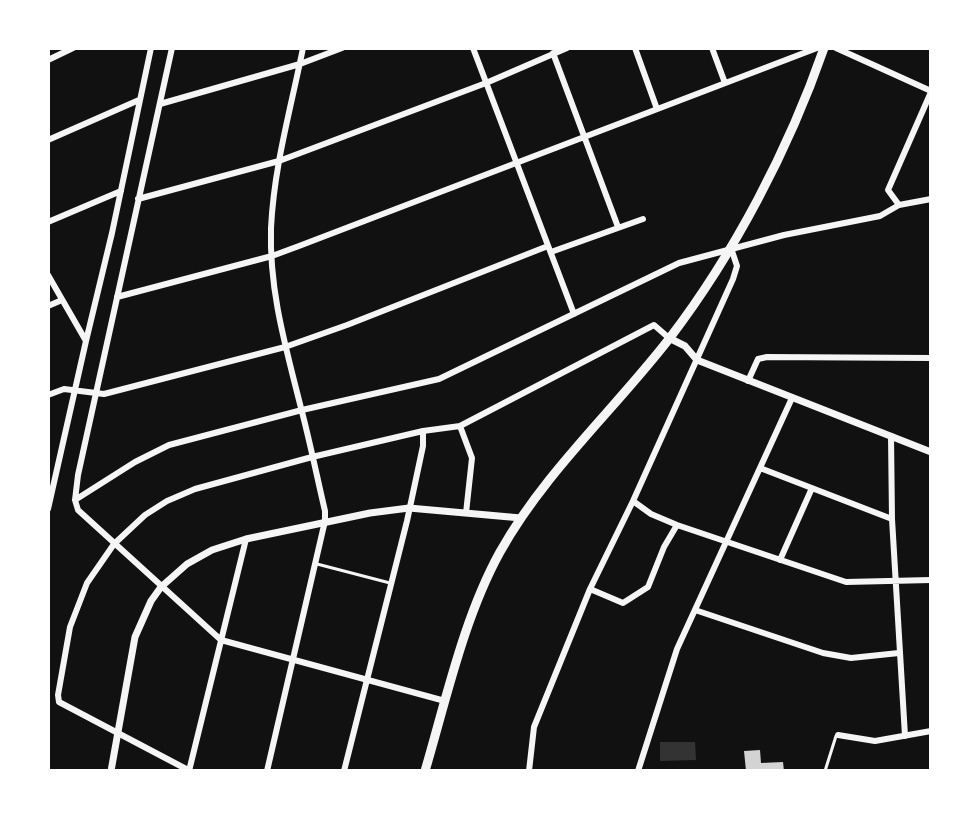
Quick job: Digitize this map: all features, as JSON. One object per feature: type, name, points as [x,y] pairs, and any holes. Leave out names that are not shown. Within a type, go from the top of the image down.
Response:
[{"type":"highway","points":[[425,771],[468,628],[500,553],[542,489],[669,338],[731,248],[807,98],[824,48]]},
{"type":"street","points":[[48,60],[73,48]]},
{"type":"street","points":[[48,509],[121,191],[151,48]]},
{"type":"street","points":[[172,48],[78,475],[75,500],[78,510],[161,588],[221,640],[445,701]]},
{"type":"street","points":[[267,771],[317,564],[325,521],[325,511],[302,410],[276,306],[272,255],[274,192],[303,48]]},
{"type":"street","points":[[160,104],[300,64],[342,48]]},
{"type":"street","points":[[473,48],[574,314]]},
{"type":"street","points":[[138,199],[279,161],[486,82],[567,48]]},
{"type":"street","points":[[635,48],[657,109]]},
{"type":"street","points":[[712,48],[725,83]]},
{"type":"street","points":[[117,297],[272,255],[817,48]]},
{"type":"street","points":[[836,48],[931,92],[888,190],[899,205]]},
{"type":"street","points":[[553,53],[618,227]]},
{"type":"street","points":[[48,140],[139,100]]},
{"type":"street","points":[[48,222],[121,191]]},
{"type":"street","points":[[75,500],[135,462],[170,446],[302,410],[439,379],[679,263],[784,235],[880,216],[899,205],[931,199]]},
{"type":"street","points":[[48,395],[64,389],[104,394],[285,347],[549,249],[643,219]]},
{"type":"street","points":[[529,771],[534,727],[590,588],[633,501],[733,279],[737,266],[731,248]]},
{"type":"street","points":[[48,275],[86,341]]},
{"type":"street","points":[[48,306],[62,300]]},
{"type":"street","points":[[246,540],[190,771],[59,702],[58,695],[70,627],[87,583],[114,544],[146,515],[167,501],[195,489],[312,457],[423,431],[460,426],[654,325],[669,338],[685,346],[697,360],[931,452]]},
{"type":"street","points":[[748,381],[758,359],[767,357],[931,358]]},
{"type":"street","points":[[638,771],[677,650],[792,398]]},
{"type":"street","points":[[460,426],[472,458],[466,513]]},
{"type":"street","points":[[344,771],[392,583],[423,446],[423,431]]},
{"type":"street","points":[[891,436],[892,519],[905,736]]},
{"type":"street","points":[[760,468],[892,519]]},
{"type":"street","points":[[780,560],[812,488]]},
{"type":"street","points":[[633,501],[651,514],[677,525],[846,582],[931,580]]},
{"type":"street","points":[[111,771],[135,637],[151,601],[161,588],[187,564],[212,550],[246,540],[325,521],[409,508],[521,518]]},
{"type":"street","points":[[590,588],[623,603],[648,587],[664,548],[677,525]]},
{"type":"street","points":[[694,610],[823,653],[851,658],[899,653]]},
{"type":"street","points":[[838,735],[875,741],[931,731]]},
{"type":"lane","points":[[317,564],[392,583]]},
{"type":"lane","points":[[825,771],[838,735]]},
{"type":"shaded area","points":[[660,742],[695,742],[696,760],[660,761]]},
{"type":"building","points":[[760,750],[761,763],[783,762],[784,771],[746,771],[744,751]]}]
